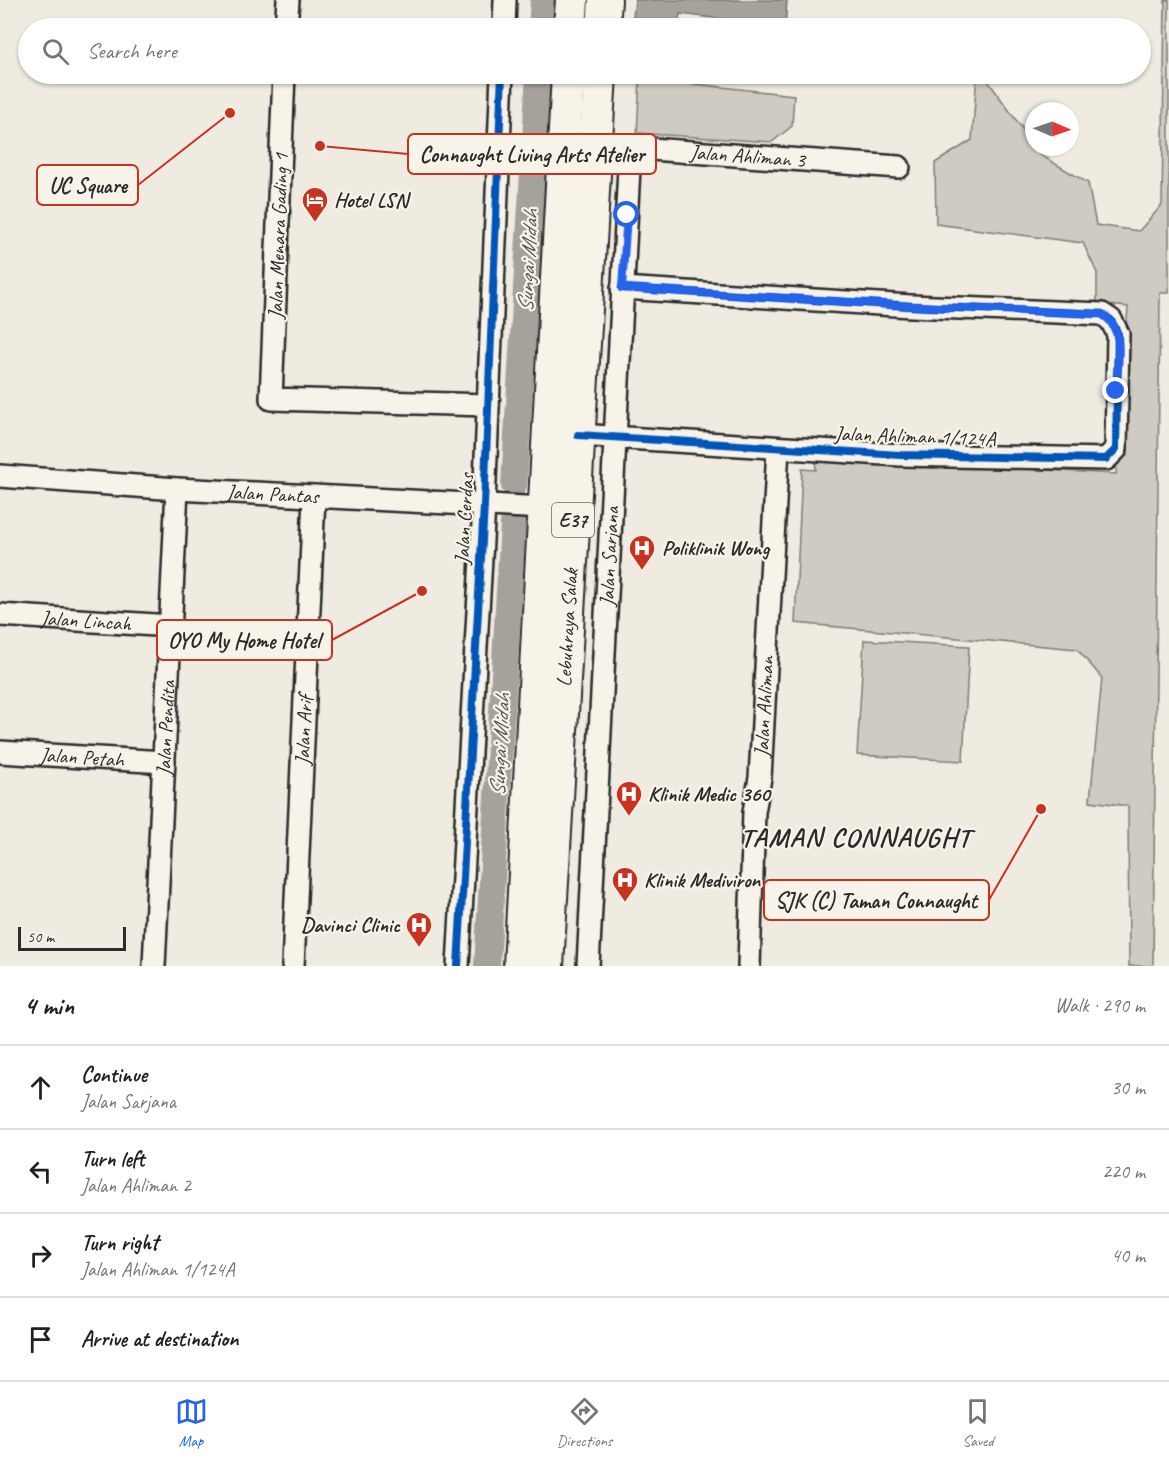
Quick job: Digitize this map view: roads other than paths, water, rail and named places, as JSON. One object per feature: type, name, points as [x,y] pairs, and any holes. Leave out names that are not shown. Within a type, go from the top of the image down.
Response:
[{"type":"highway","points":[[571,18],[572,0]]},
{"type":"highway","points":[[604,18],[605,0]]},
{"type":"highway","name":"Lebuhraya Salak","points":[[520,966],[567,84]]},
{"type":"highway","name":"Lebuhraya Salak","points":[[547,966],[599,84]]},
{"type":"street","points":[[287,18],[288,0]]},
{"type":"street","points":[[504,18],[505,0]]},
{"type":"street","name":"Jalan Menara Gading 1","points":[[284,84],[271,399],[488,405]]},
{"type":"street","name":"Jalan Cerdas","points":[[458,966],[484,505],[502,84]]},
{"type":"street","name":"Jalan Ahliman 3","points":[[596,145],[899,167]]},
{"type":"street","name":"Jalan Sarjana","points":[[588,966],[630,147]]},
{"type":"street","name":"Jalan Ahliman 1/124A","points":[[578,435],[900,455],[1106,459],[1116,448],[1118,334],[1111,320],[1102,314],[912,306],[622,288]]},
{"type":"street","name":"Jalan Ahliman","points":[[749,966],[754,812],[760,778],[778,448]]},
{"type":"street","name":"Jalan Pantas","points":[[0,476],[177,489],[544,508]]},
{"type":"street","name":"Jalan Pendita","points":[[154,966],[177,489]]},
{"type":"street","name":"Jalan Arif","points":[[293,966],[314,497]]},
{"type":"street","name":"Jalan Lincah","points":[[0,615],[171,626]]},
{"type":"street","name":"Jalan Petah","points":[[0,752],[164,762]]},
{"type":"waterway","name":"Sungai Midah","points":[[542,18],[543,0]]},
{"type":"waterway","name":"Sungai Midah","points":[[514,485],[538,84]]},
{"type":"waterway","name":"Sungai Midah","points":[[487,966],[513,524]]},
{"type":"place","name":"UC Square","points":[[230,113]]},
{"type":"place","name":"Connaught Living Arts Atelier","points":[[320,146]]},
{"type":"place","name":"Hotel LSN","points":[[315,223]]},
{"type":"place","name":"Poliklinik Wong","points":[[642,571]]},
{"type":"place","name":"OYO My Home Hotel","points":[[422,591]]},
{"type":"place","name":"SJK (C) Taman Connaught","points":[[1041,809]]},
{"type":"place","name":"Klinik Medic 360","points":[[629,817]]},
{"type":"place","name":"Klinik Mediviron","points":[[625,903]]},
{"type":"place","name":"Davinci Clinic","points":[[419,948]]},
{"type":"district","name":"TAMAN CONNAUGHT","points":[[856,837]]}]
